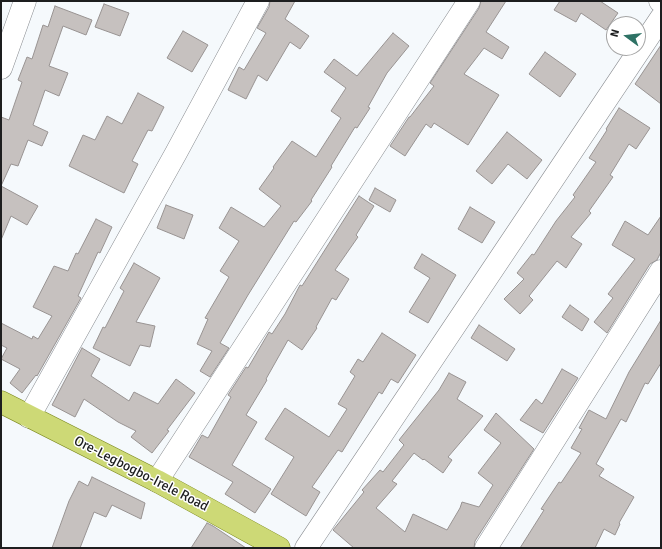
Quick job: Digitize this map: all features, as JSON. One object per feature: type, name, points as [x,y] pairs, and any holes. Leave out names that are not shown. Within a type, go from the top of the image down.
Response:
[{"type":"main road","name":"Ore-Legbogbo-Irele Road","points":[[1,402],[157,481],[279,548]]},
{"type":"street","points":[[1,68],[25,1]]},
{"type":"street","points":[[29,417],[172,160],[258,1]]},
{"type":"street","points":[[157,481],[469,1]]},
{"type":"street","points":[[306,548],[661,18]]},
{"type":"street","points":[[486,548],[661,271]]},
{"type":"building","points":[[270,1],[295,1],[285,19],[309,36],[300,49],[290,42],[267,81],[258,75],[246,99],[228,90],[239,67],[244,70],[266,33],[257,28],[269,7]]},
{"type":"building","points":[[481,1],[506,1],[486,32],[509,47],[502,59],[484,48],[464,74],[499,95],[468,145],[434,123],[431,128],[426,124],[405,156],[390,146],[409,117],[434,86],[430,83],[479,8]]},
{"type":"building","points":[[560,1],[600,1],[618,13],[616,16],[606,16],[606,30],[581,13],[576,22],[554,10]]},
{"type":"building","points":[[104,4],[129,13],[120,36],[95,27]]},
{"type":"building","points":[[55,6],[92,20],[86,35],[63,26],[49,66],[68,73],[59,96],[45,90],[33,125],[48,132],[42,146],[28,140],[18,166],[11,164],[1,186],[1,117],[9,120],[22,82],[18,80],[27,57],[32,59],[43,25],[48,27]]},
{"type":"building","points":[[183,31],[208,45],[192,72],[167,58]]},
{"type":"building","points":[[393,33],[409,46],[387,73],[368,107],[370,108],[357,128],[355,127],[311,200],[312,201],[296,222],[294,221],[248,295],[220,343],[229,348],[210,377],[200,371],[212,351],[197,344],[208,319],[205,318],[229,277],[220,271],[239,241],[219,228],[231,207],[264,227],[281,206],[259,189],[274,168],[273,167],[292,141],[316,157],[341,118],[331,111],[346,88],[324,72],[334,59],[357,76]]},
{"type":"building","points":[[661,45],[661,104],[635,84]]},
{"type":"building","points":[[545,52],[576,74],[560,97],[529,74]]},
{"type":"building","points":[[138,93],[164,107],[152,131],[148,130],[132,161],[138,164],[124,193],[69,166],[83,135],[95,140],[107,116],[122,124]]},
{"type":"building","points":[[619,108],[650,128],[636,149],[629,144],[610,175],[613,177],[589,211],[591,213],[571,237],[582,244],[566,268],[557,261],[529,296],[533,300],[520,314],[504,299],[524,279],[517,273],[532,254],[534,255],[556,221],[575,197],[573,195],[596,162],[589,158]]},
{"type":"building","points":[[507,132],[542,160],[527,179],[508,164],[492,184],[476,171]]},
{"type":"building","points":[[1,186],[38,206],[27,225],[11,216],[1,240]]},
{"type":"building","points":[[375,188],[396,200],[390,212],[369,200]]},
{"type":"building","points":[[359,196],[374,206],[356,235],[358,237],[335,270],[349,279],[336,300],[332,298],[316,327],[317,328],[302,350],[288,340],[266,379],[267,380],[246,415],[257,422],[232,465],[271,489],[255,513],[225,494],[233,482],[189,457],[202,435],[208,438],[231,397],[228,395],[246,367],[248,368],[269,332],[272,334],[285,314],[300,285],[302,286]]},
{"type":"building","points":[[166,205],[193,215],[184,239],[157,228]]},
{"type":"building","points":[[470,207],[495,222],[482,243],[458,229]]},
{"type":"building","points":[[661,216],[661,252],[657,260],[650,264],[607,333],[594,322],[613,298],[608,294],[635,259],[612,245],[625,221],[648,235]]},
{"type":"building","points":[[96,219],[112,227],[100,253],[98,252],[78,296],[81,298],[37,376],[36,375],[22,393],[10,383],[20,369],[1,359],[7,348],[1,345],[1,323],[32,339],[33,336],[38,339],[52,316],[33,307],[54,266],[68,271],[76,253],[78,254]]},
{"type":"building","points":[[422,254],[456,275],[428,323],[409,312],[430,278],[414,268]]},
{"type":"building","points":[[134,263],[160,278],[136,322],[155,326],[150,347],[140,345],[130,366],[93,348],[103,327],[105,328],[124,291],[120,288]]},
{"type":"building","points":[[570,305],[589,319],[582,331],[562,317]]},
{"type":"building","points":[[661,320],[661,363],[648,384],[645,383],[626,422],[621,419],[596,464],[604,469],[599,476],[634,497],[619,523],[620,524],[615,535],[604,529],[595,548],[520,548],[544,510],[541,509],[581,453],[571,448],[582,429],[579,428],[589,410],[606,419],[629,372]]},
{"type":"building","points":[[479,325],[515,349],[507,361],[471,338]]},
{"type":"building","points":[[382,333],[416,355],[398,383],[391,379],[382,394],[379,392],[342,452],[338,450],[312,487],[320,492],[306,516],[271,494],[294,457],[265,439],[285,408],[329,437],[347,409],[338,404],[355,376],[350,372],[358,359],[363,362]]},
{"type":"building","points":[[82,348],[100,359],[91,376],[129,401],[134,392],[158,404],[176,379],[195,393],[167,430],[169,431],[152,453],[131,437],[136,431],[118,422],[84,399],[75,417],[52,405]]},
{"type":"building","points":[[562,369],[578,378],[543,433],[520,420],[536,399],[542,404]]},
{"type":"building","points":[[449,373],[466,382],[457,399],[483,416],[448,457],[452,460],[443,473],[414,453],[392,481],[397,484],[376,508],[405,532],[413,514],[447,530],[462,502],[479,507],[493,485],[478,473],[501,443],[484,430],[496,413],[534,449],[475,541],[474,548],[354,548],[333,530],[364,492],[362,490],[380,470],[383,472],[404,445],[399,440],[439,390]]},
{"type":"building","points":[[92,477],[145,503],[141,519],[112,505],[106,517],[94,512],[80,548],[52,548],[69,501],[79,481],[88,486]]},
{"type":"building","points":[[207,523],[213,526],[246,548],[191,548]]}]
